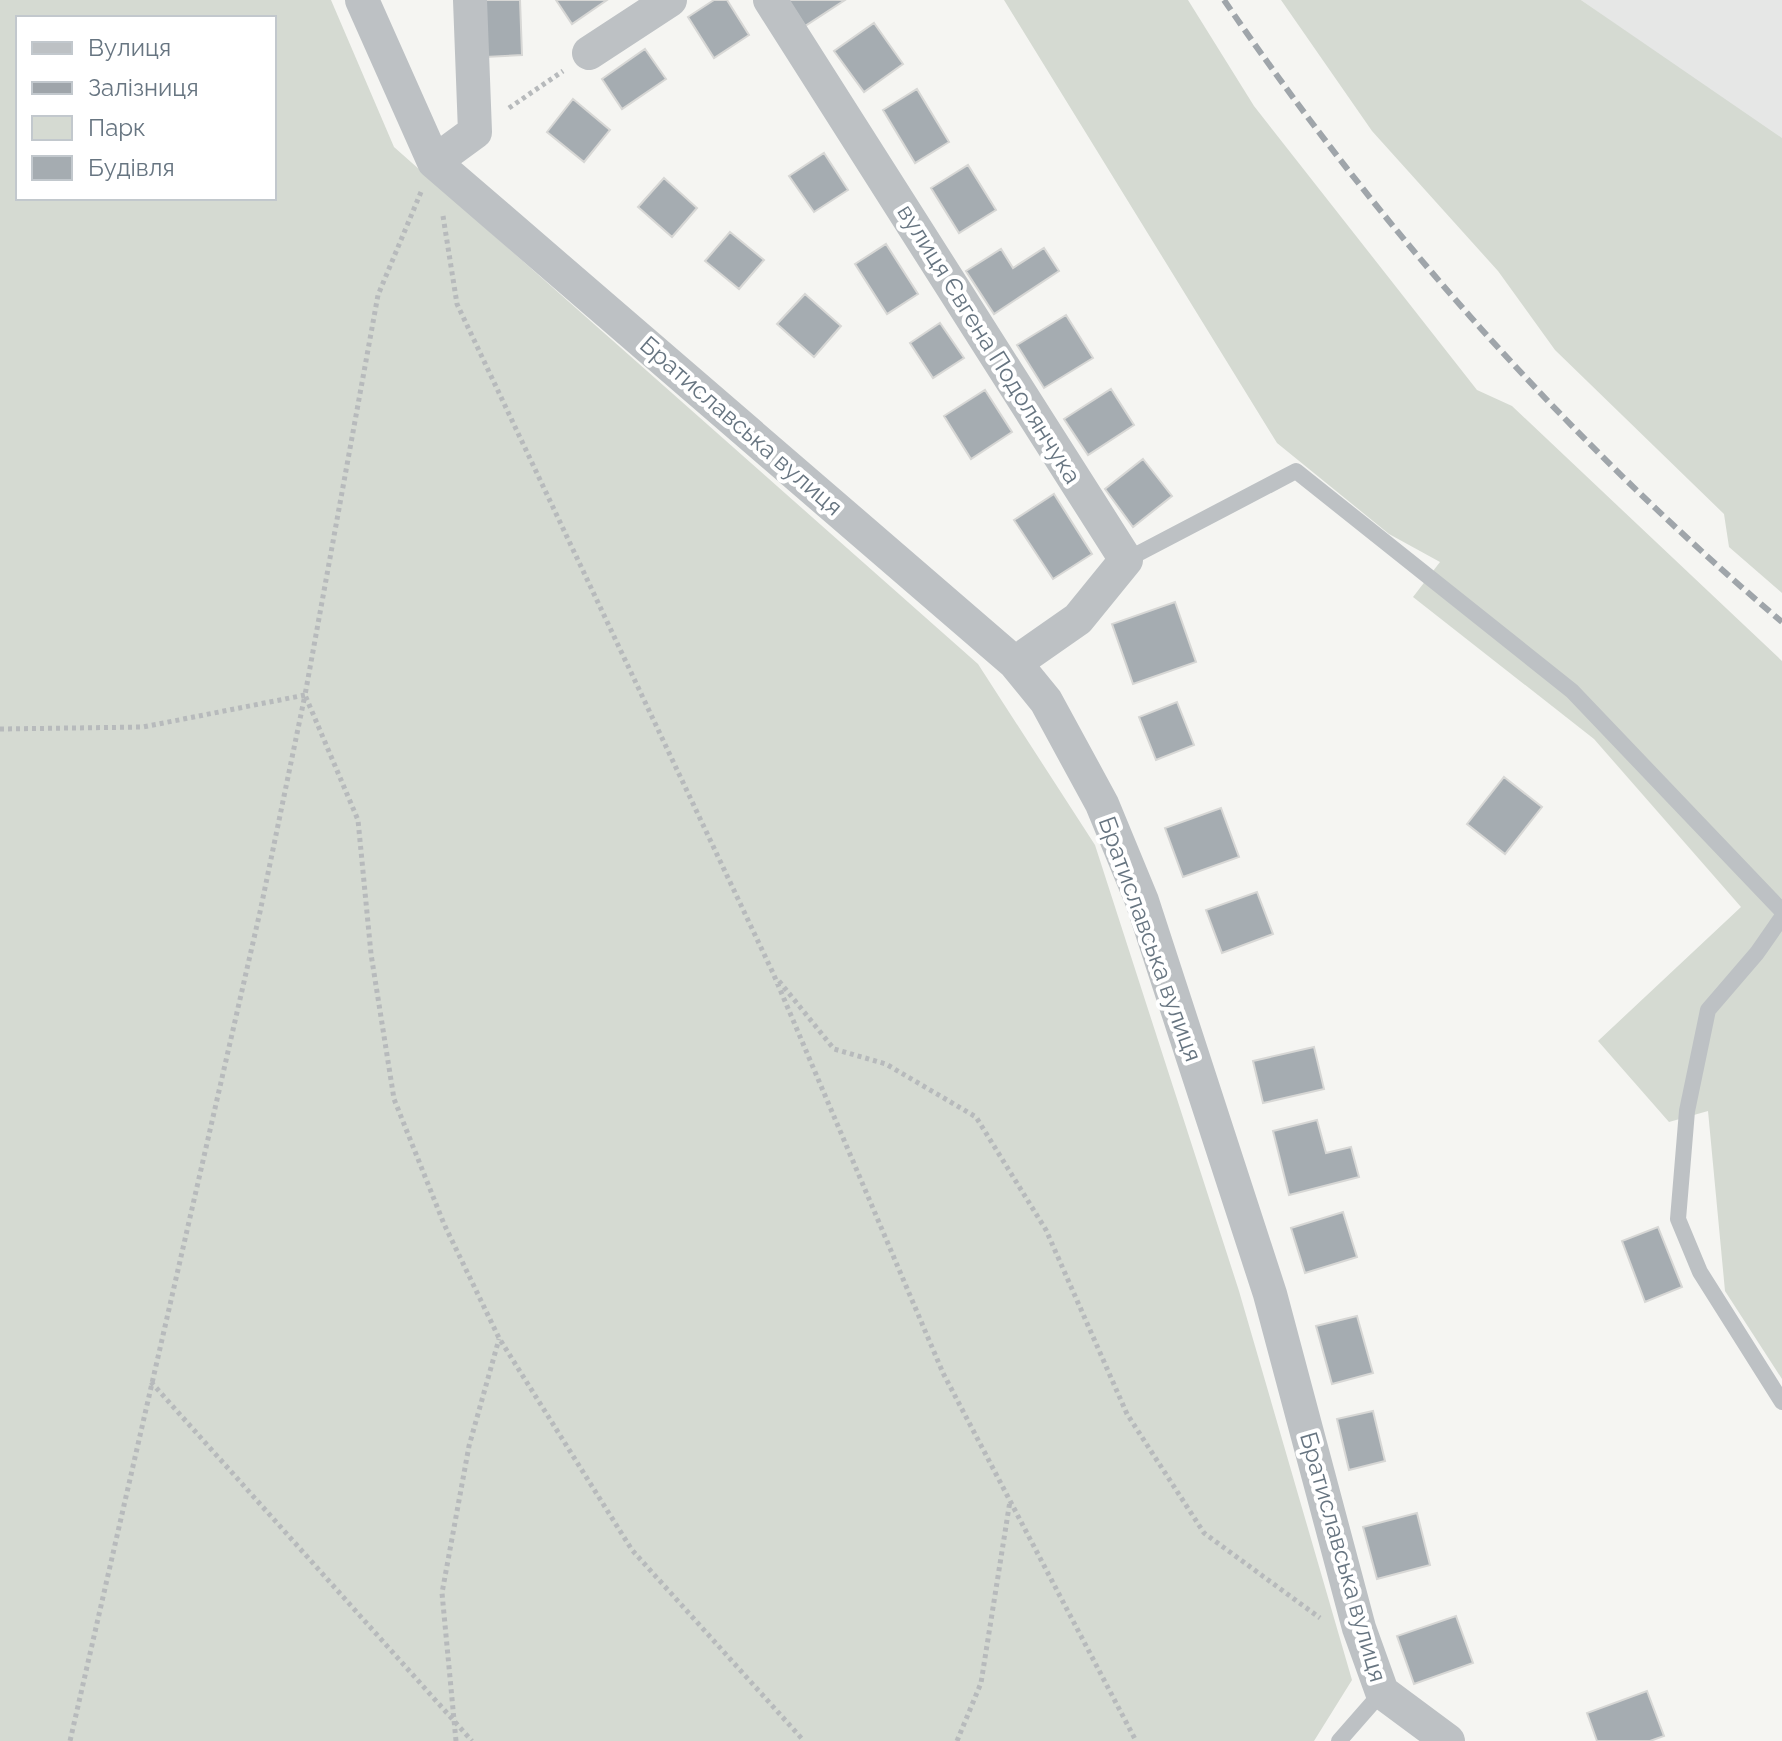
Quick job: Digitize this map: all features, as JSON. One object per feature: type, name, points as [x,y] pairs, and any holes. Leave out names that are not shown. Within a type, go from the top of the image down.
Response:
[{"type":"street","name":"Братиславська вулиця","points":[[362,0],[434,162],[1015,663],[1046,701],[1102,804],[1142,901],[1270,1294],[1359,1628],[1382,1692],[1448,1741]]},
{"type":"street","points":[[434,162],[475,132],[470,0]]},
{"type":"street","points":[[589,53],[670,0]]},
{"type":"street","name":"вулиця Євгена Подолянчука","points":[[770,0],[1126,560]]},
{"type":"street","points":[[1015,663],[1078,619],[1126,560]]},
{"type":"lane","points":[[1126,560],[1296,471],[1572,691],[1782,914],[1757,953],[1708,1010],[1687,1111],[1678,1219],[1700,1272],[1782,1402]]},
{"type":"lane","points":[[1339,1741],[1382,1692]]},
{"type":"path","points":[[475,132],[589,53]]},
{"type":"path","points":[[70,1741],[256,927],[305,695],[378,295],[434,162]]},
{"type":"path","points":[[434,162],[457,304],[773,973],[943,1373],[1136,1741]]},
{"type":"path","points":[[0,729],[143,727],[305,695]]},
{"type":"path","points":[[305,695],[358,820],[371,954],[394,1099],[444,1224],[499,1338],[632,1550],[804,1741]]},
{"type":"path","points":[[773,973],[834,1049],[886,1064],[976,1117],[1046,1230],[1127,1414],[1204,1533],[1321,1619]]},
{"type":"path","points":[[456,1741],[442,1593],[469,1446],[499,1338]]},
{"type":"path","points":[[151,1381],[472,1741]]},
{"type":"path","points":[[957,1741],[981,1683],[1010,1500]]},
{"type":"shaded area","points":[[1581,0],[1782,0],[1782,138],[1778,138]]},
{"type":"green space","points":[[0,0],[331,0],[394,147],[978,664],[1095,845],[1239,1291],[1352,1680],[1314,1741],[0,1741]]},
{"type":"green space","points":[[1004,0],[1188,0],[1254,106],[1477,390],[1512,406],[1782,661],[1782,1379],[1725,1291],[1708,1111],[1669,1122],[1598,1041],[1741,907],[1594,739],[1413,597],[1440,562],[1389,534],[1277,443]]},
{"type":"green space","points":[[1281,0],[1581,0],[1782,138],[1782,593],[1729,547],[1724,514],[1555,350],[1498,271],[1372,131]]},
{"type":"building","points":[[483,0],[520,0],[522,55],[485,57]]},
{"type":"building","points":[[556,0],[607,0],[572,24]]},
{"type":"building","points":[[714,0],[727,0],[749,35],[714,58],[688,17]]},
{"type":"building","points":[[788,0],[845,0],[805,26]]},
{"type":"building","points":[[874,23],[903,64],[864,92],[834,51]]},
{"type":"building","points":[[645,49],[666,79],[622,109],[602,79]]},
{"type":"building","points":[[917,89],[949,142],[915,163],[883,110]]},
{"type":"building","points":[[573,99],[610,130],[584,162],[547,132]]},
{"type":"building","points":[[824,153],[848,190],[814,212],[789,176]]},
{"type":"building","points":[[968,165],[996,210],[959,233],[931,188]]},
{"type":"building","points":[[664,178],[697,208],[672,237],[638,207]]},
{"type":"building","points":[[730,232],[764,260],[739,289],[705,261]]},
{"type":"building","points":[[886,244],[918,294],[887,314],[855,264]]},
{"type":"building","points":[[1044,248],[1059,271],[994,314],[966,271],[1001,249],[1013,268]]},
{"type":"building","points":[[805,294],[841,326],[814,357],[777,324]]},
{"type":"building","points":[[1066,315],[1093,358],[1044,388],[1017,345]]},
{"type":"building","points":[[940,323],[964,358],[933,378],[910,343]]},
{"type":"building","points":[[1111,389],[1134,425],[1088,455],[1064,419]]},
{"type":"building","points":[[985,390],[1012,432],[971,459],[944,416]]},
{"type":"building","points":[[1143,459],[1172,496],[1133,527],[1105,489]]},
{"type":"building","points":[[1054,494],[1092,554],[1053,579],[1014,520]]},
{"type":"building","points":[[1175,602],[1196,662],[1133,684],[1112,624]]},
{"type":"building","points":[[1177,702],[1194,745],[1156,760],[1139,717]]},
{"type":"building","points":[[1504,777],[1542,807],[1505,854],[1467,824]]},
{"type":"building","points":[[1221,808],[1239,857],[1183,877],[1165,828]]},
{"type":"building","points":[[1257,892],[1273,934],[1222,953],[1206,910]]},
{"type":"building","points":[[1314,1047],[1324,1089],[1263,1103],[1253,1061]]},
{"type":"building","points":[[1317,1120],[1326,1153],[1351,1147],[1359,1177],[1289,1195],[1273,1131]]},
{"type":"building","points":[[1343,1212],[1357,1257],[1305,1273],[1291,1228]]},
{"type":"building","points":[[1658,1227],[1682,1287],[1645,1302],[1622,1241]]},
{"type":"building","points":[[1357,1316],[1373,1373],[1332,1384],[1316,1326]]},
{"type":"building","points":[[1373,1411],[1385,1461],[1349,1470],[1337,1419]]},
{"type":"building","points":[[1417,1513],[1430,1565],[1377,1579],[1363,1527]]},
{"type":"building","points":[[1456,1616],[1473,1663],[1414,1684],[1397,1636]]},
{"type":"building","points":[[1647,1691],[1664,1736],[1650,1741],[1597,1741],[1587,1713]]},
{"type":"railway","points":[[1224,0],[1348,169],[1482,330],[1627,481],[1782,622]]}]
